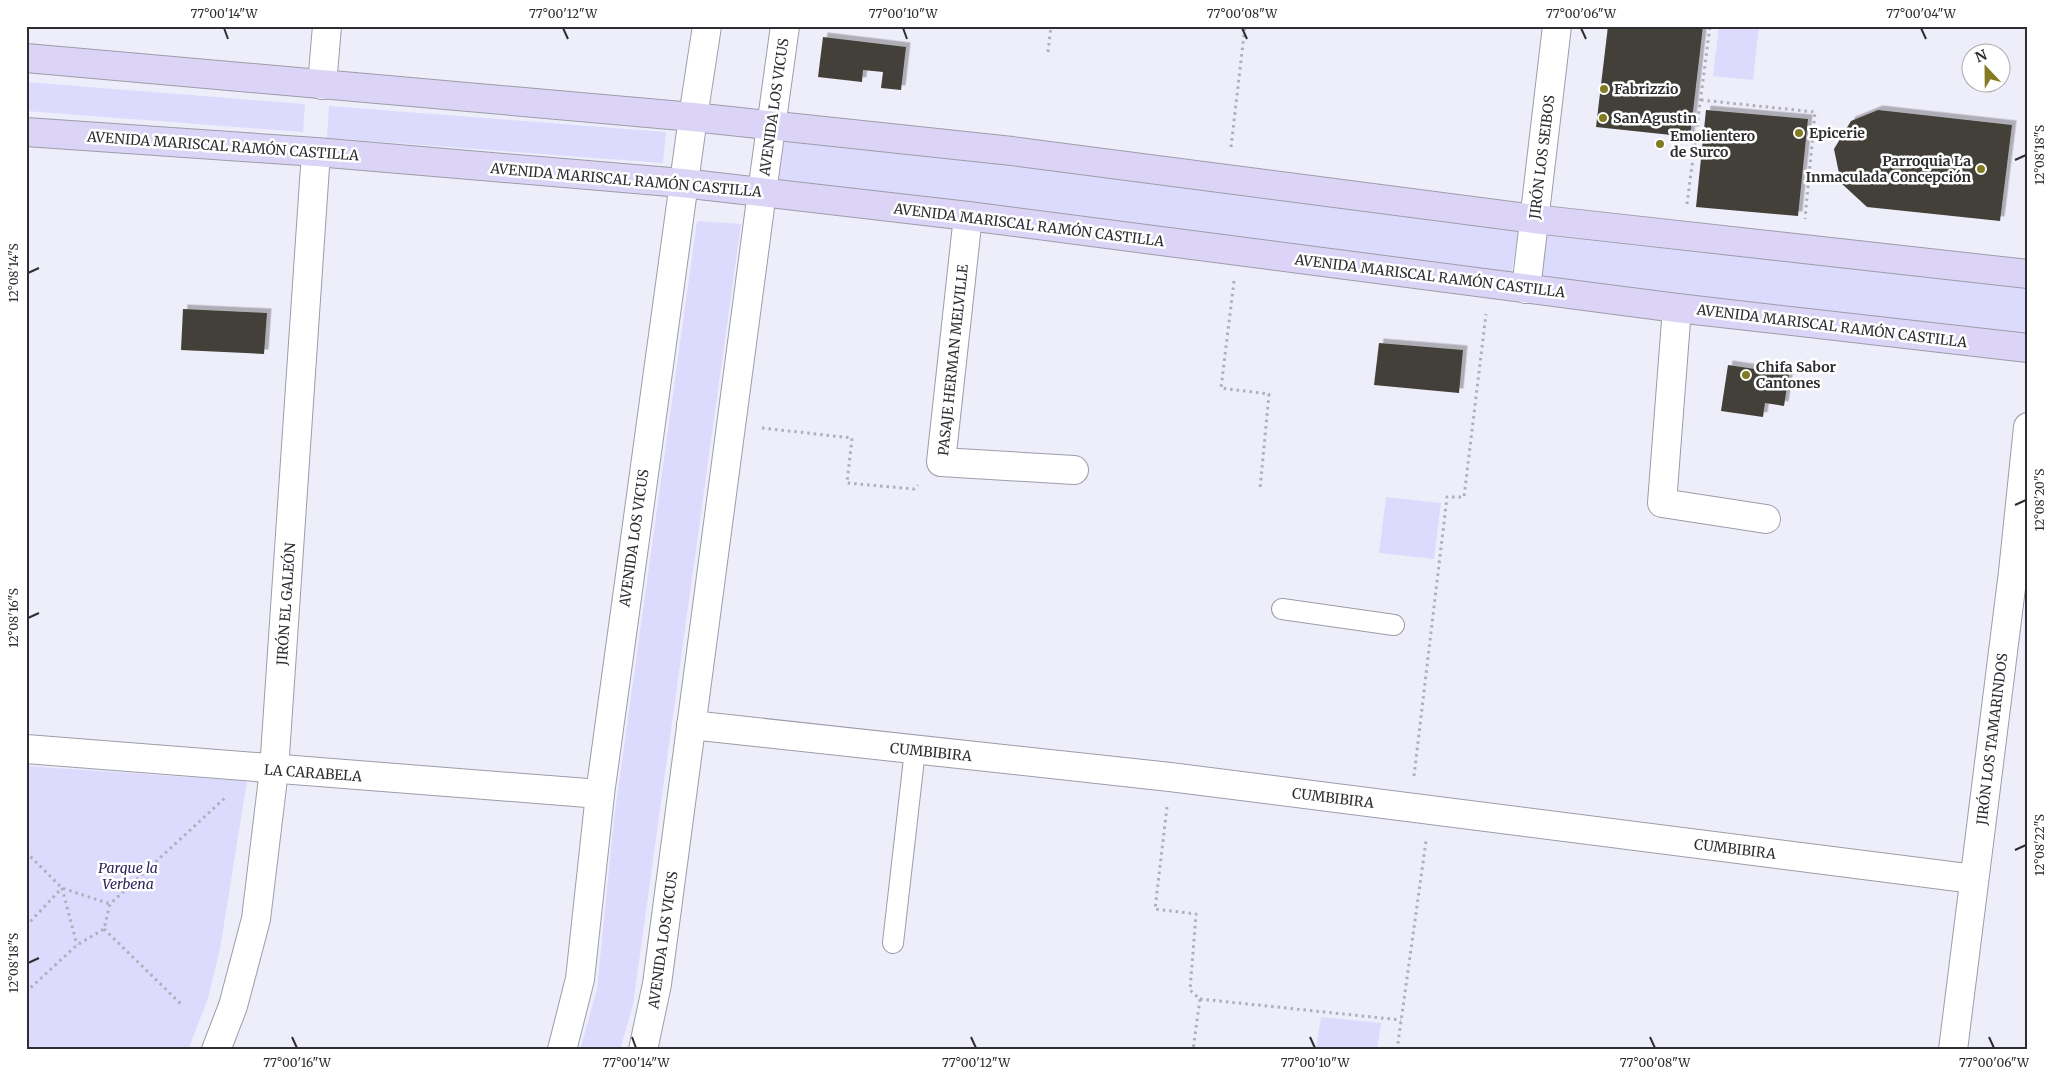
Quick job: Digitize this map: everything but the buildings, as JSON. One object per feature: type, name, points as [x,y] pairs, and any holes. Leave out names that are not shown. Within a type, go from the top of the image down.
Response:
[{"type":"main road","points":[[26,58],[692,117],[1012,151],[1534,220],[2028,274]]},
{"type":"main road","name":"AVENIDA MARISCAL RAMÓN CASTILLA","points":[[26,132],[316,152],[682,183],[968,216],[1677,308],[2028,348]]},
{"type":"street","points":[[322,85],[327,26]]},
{"type":"street","name":"AVENIDA LOS VICUS","points":[[562,1050],[580,979],[600,794],[682,183],[706,26]]},
{"type":"street","name":"AVENIDA LOS VICUS","points":[[643,1050],[657,984],[770,126],[785,26]]},
{"type":"street","name":"JIRÓN LOS SEIBOS","points":[[1526,289],[1557,26]]},
{"type":"street","name":"JIRÓN EL GALEÓN","points":[[216,1050],[233,1006],[256,919],[274,770],[316,152]]},
{"type":"street","name":"PASAJE HERMAN MELVILLE","points":[[968,216],[941,462],[1074,470]]},
{"type":"street","points":[[1677,308],[1662,503],[1766,519]]},
{"type":"street","name":"JIRÓN LOS TAMARINDOS","points":[[1953,1050],[2013,572],[2028,427]]},
{"type":"street","name":"CUMBIBIRA","points":[[691,726],[1170,777],[1974,879]]},
{"type":"street","name":"LA CARABELA","points":[[26,749],[274,770],[600,794]]},
{"type":"lane","points":[[1282,609],[1394,625]]},
{"type":"lane","points":[[893,942],[915,750]]},
{"type":"path","points":[[1048,52],[1051,26]]},
{"type":"path","points":[[1227,180],[1245,26]]},
{"type":"path","points":[[1683,236],[1710,26]]},
{"type":"path","points":[[1701,100],[1815,112],[1802,249]]},
{"type":"path","points":[[1238,251],[1221,388],[1269,394],[1260,489]]},
{"type":"path","points":[[1397,1050],[1421,809],[1447,497],[1464,497],[1488,284]]},
{"type":"path","points":[[731,425],[852,438],[848,483],[914,489],[941,462]]},
{"type":"path","points":[[1170,777],[1155,909],[1196,914],[1190,990],[1200,999],[1401,1020]]},
{"type":"path","points":[[26,992],[77,945],[104,929],[110,904],[231,793]]},
{"type":"path","points":[[26,852],[62,888],[110,904]]},
{"type":"path","points":[[26,926],[62,888]]},
{"type":"path","points":[[62,888],[77,945]]},
{"type":"path","points":[[104,929],[183,1006]]},
{"type":"path","points":[[1193,1050],[1200,999]]},
{"type":"green space","points":[[1719,26],[1759,26],[1753,80],[1713,76]]},
{"type":"green space","points":[[26,82],[305,104],[303,132],[26,111]]},
{"type":"green space","points":[[329,106],[666,132],[663,163],[327,138]]},
{"type":"green space","points":[[784,138],[1519,226],[1511,275],[776,183]]},
{"type":"green space","points":[[697,221],[741,224],[633,1005],[620,1050],[580,1050],[597,989],[614,819]]},
{"type":"green space","points":[[1542,231],[2028,285],[2028,339],[1536,278]]},
{"type":"green space","points":[[1386,497],[1441,503],[1434,559],[1379,553]]},
{"type":"green space","name":"Parque la Verbena","points":[[26,766],[247,781],[220,949],[208,998],[188,1050],[26,1050]]},
{"type":"green space","points":[[1321,1017],[1381,1023],[1377,1050],[1316,1050]]},
{"type":"place","name":"Fabrizzio","points":[[1604,89]]},
{"type":"place","name":"San Agustin","points":[[1603,118]]},
{"type":"place","name":"Epicerie","points":[[1799,133]]},
{"type":"place","name":"Emolientero de Surco","points":[[1660,144]]},
{"type":"place","name":"Parroquia La Inmaculada Concepción","points":[[1981,169]]},
{"type":"place","name":"Chifa Sabor Cantones","points":[[1746,375]]}]
